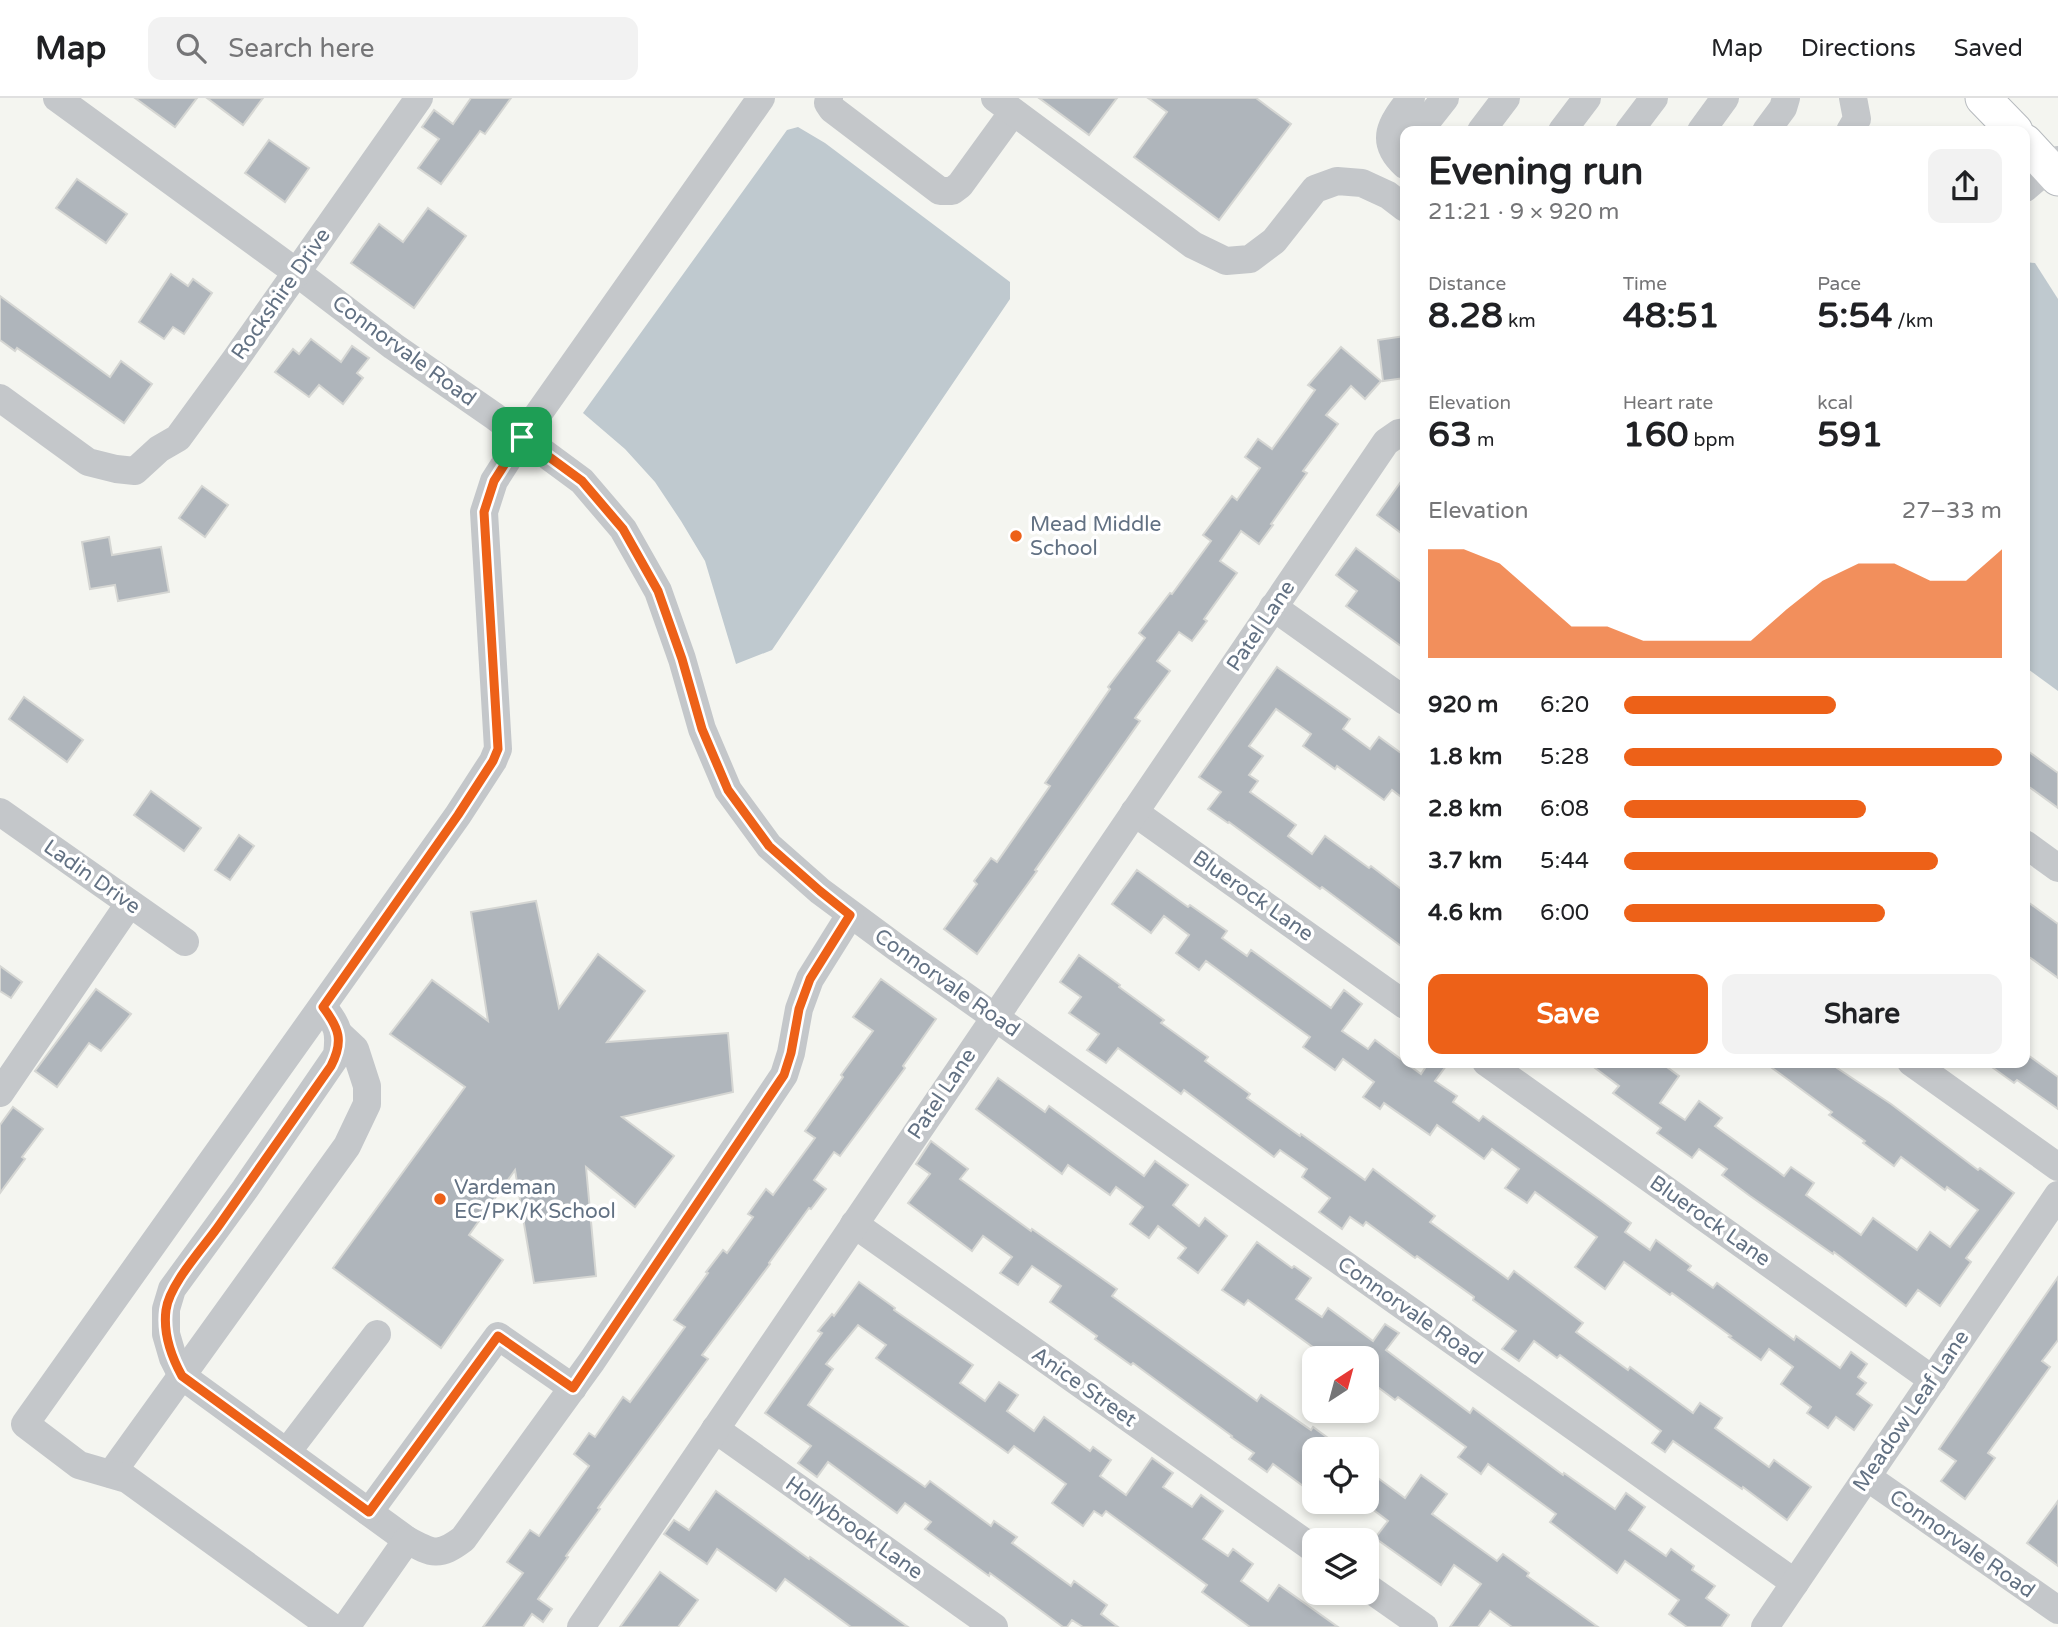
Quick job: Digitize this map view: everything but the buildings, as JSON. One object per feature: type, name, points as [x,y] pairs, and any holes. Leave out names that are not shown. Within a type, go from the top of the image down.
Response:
[{"type":"main road","points":[[1983,98],[2010,126]]},
{"type":"main road","points":[[2030,149],[2048,174]]},
{"type":"street","name":"Connorvale Road","points":[[57,98],[393,346],[582,481],[623,529],[658,591],[682,659],[702,729],[728,790],[769,846],[820,891],[850,915],[1795,1583]]},
{"type":"street","name":"Rockshire Drive","points":[[0,398],[88,461],[135,471],[159,449],[178,438],[419,98]]},
{"type":"street","points":[[332,1627],[127,1479],[79,1465],[25,1424],[323,1007],[493,761],[498,749],[484,512],[494,481],[522,437],[761,98]]},
{"type":"street","points":[[829,98],[828,103],[832,109],[940,191],[952,191],[960,185],[1004,105],[1193,245],[1226,261],[1250,258],[1274,241],[1315,189],[1338,181],[1362,183],[1388,195],[1400,204]]},
{"type":"street","points":[[1400,155],[1389,142],[1391,127],[1411,98]]},
{"type":"street","points":[[1423,126],[1445,98]]},
{"type":"street","points":[[1485,126],[1506,98]]},
{"type":"street","points":[[1566,126],[1587,98]]},
{"type":"street","points":[[1633,126],[1654,98]]},
{"type":"street","points":[[1704,126],[1725,98]]},
{"type":"street","points":[[1770,126],[1783,108],[1786,98]]},
{"type":"street","points":[[1853,98],[1857,119],[1853,126]]},
{"type":"street","name":"Patel Lane","points":[[582,1627],[1386,442],[1400,433]]},
{"type":"street","points":[[1273,607],[1400,697]]},
{"type":"street","name":"Ladin Drive","points":[[0,812],[185,942]]},
{"type":"street","name":"Bluerock Lane","points":[[1134,812],[1400,1001]]},
{"type":"street","points":[[2030,848],[2058,868]]},
{"type":"street","points":[[0,1093],[130,904]]},
{"type":"street","points":[[339,1034],[337,1055],[331,1066],[172,1289],[166,1308],[166,1334],[182,1376],[407,1540],[430,1553],[447,1551],[463,1539],[573,1388],[784,1075],[799,1009],[810,979],[850,915]]},
{"type":"street","points":[[111,1474],[347,1146],[367,1104],[367,1086],[355,1049],[339,1034],[323,1007]]},
{"type":"street","name":"Bluerock Lane","points":[[1494,1068],[1933,1380]]},
{"type":"street","points":[[1919,1068],[2058,1167]]},
{"type":"street","name":"Meadow Leaf Lane","points":[[1765,1627],[2058,1195]]},
{"type":"street","name":"Anice Street","points":[[854,1224],[1302,1541]]},
{"type":"street","points":[[287,1452],[376,1334]]},
{"type":"street","points":[[369,1512],[498,1336],[573,1388]]},
{"type":"street","name":"Hollybrook Lane","points":[[715,1429],[994,1627]]},
{"type":"street","name":"Connorvale Road","points":[[1867,1477],[2058,1610]]},
{"type":"street","points":[[346,1627],[407,1540]]},
{"type":"street","points":[[1379,1595],[1424,1627]]},
{"type":"shaded area","points":[[798,127],[825,143],[1010,282],[1010,299],[772,650],[736,664],[705,561],[681,521],[655,482],[625,449],[583,413],[787,130]]},
{"type":"shaded area","points":[[2030,262],[2035,263],[2058,299],[2058,691],[2030,671]]},
{"type":"place","name":"Mead Middle School","points":[[1016,536]]},
{"type":"place","name":"Vardeman EC/PK/K School","points":[[440,1199]]},
{"type":"route","points":[[522,437],[582,481],[623,529],[658,591],[682,659],[702,729],[728,790],[769,846],[850,915],[810,979],[799,1009],[784,1075],[573,1388],[498,1336],[369,1512],[182,1376],[166,1334],[166,1308],[172,1289],[337,1055],[339,1034],[323,1007],[458,815],[498,749],[484,512],[494,481],[522,437]]}]
